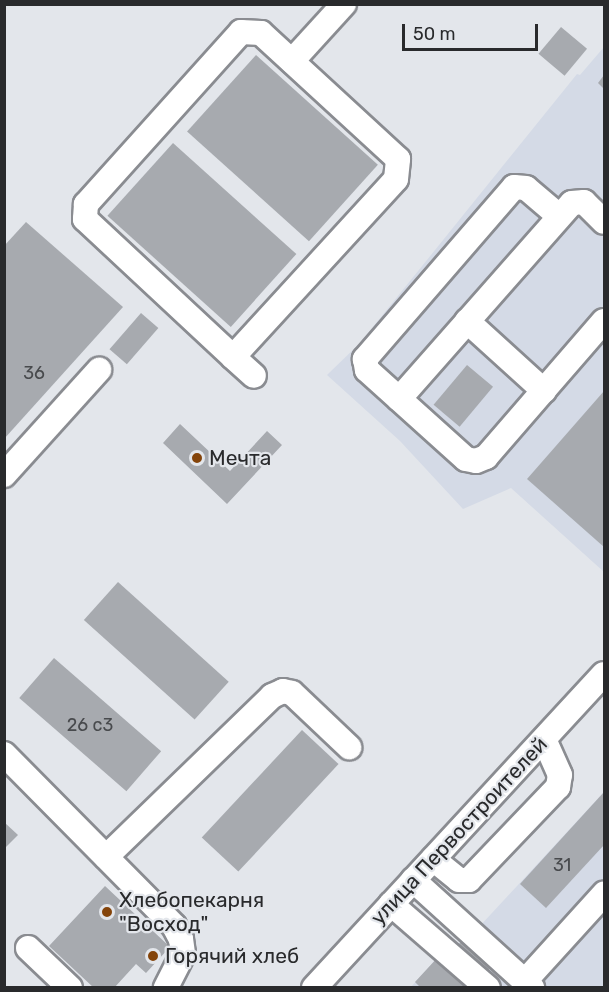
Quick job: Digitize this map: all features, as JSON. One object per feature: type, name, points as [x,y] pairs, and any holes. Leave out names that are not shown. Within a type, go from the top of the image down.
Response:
[{"type":"street","points":[[292,61],[344,4]]},
{"type":"street","points":[[233,357],[396,179],[398,159],[261,33],[241,32],[86,204],[85,219],[233,357],[254,376]]},
{"type":"street","points":[[559,216],[526,188],[514,186],[365,359],[367,370],[466,459],[476,461],[486,457],[604,321]]},
{"type":"street","points":[[399,399],[572,203],[584,202],[604,222]]},
{"type":"street","points":[[467,321],[544,391]]},
{"type":"street","points":[[4,475],[99,370]]},
{"type":"street","name":"улица Первостроителей","points":[[316,987],[604,674]]},
{"type":"street","points":[[106,857],[273,696],[284,691],[292,693],[350,747]]},
{"type":"street","points":[[433,858],[459,879],[469,880],[558,787],[560,775],[544,739]]},
{"type":"street","points":[[4,754],[174,926],[182,939],[183,954],[166,987]]},
{"type":"street","points":[[413,880],[528,984],[604,894]]},
{"type":"street","points":[[392,904],[488,987]]},
{"type":"street","points":[[28,948],[70,987]]},
{"type":"shaded area","points":[[604,47],[604,572],[511,488],[463,509],[400,441],[327,375],[360,343],[577,74],[580,75]]},
{"type":"shaded area","points":[[604,792],[604,987],[410,988],[439,956],[443,960],[476,925],[479,927]]},
{"type":"building","points":[[561,27],[587,49],[565,76],[539,54]]},
{"type":"building","points":[[256,55],[378,165],[309,241],[187,132]]},
{"type":"building","points":[[604,75],[604,89],[598,83]]},
{"type":"building","points":[[173,143],[296,254],[231,327],[107,216]]},
{"type":"building","points":[[26,222],[123,307],[4,439],[4,246]]},
{"type":"building","points":[[141,313],[158,328],[127,364],[110,349]]},
{"type":"building","points":[[467,365],[493,387],[460,427],[434,405]]},
{"type":"building","points":[[604,391],[604,547],[527,479]]},
{"type":"building","name":"Мечта","points":[[180,424],[230,471],[267,431],[282,445],[227,504],[163,443]]},
{"type":"building","points":[[118,582],[229,682],[195,720],[84,620]]},
{"type":"building","points":[[54,658],[161,751],[126,791],[19,698]]},
{"type":"building","points":[[302,730],[339,764],[238,872],[202,838]]},
{"type":"building","points":[[604,792],[604,845],[546,908],[520,884]]},
{"type":"building","points":[[4,822],[18,835],[4,849]]},
{"type":"building","name":"Хлебопекарня \"Восход\"","points":[[105,886],[170,947],[146,973],[136,964],[114,988],[94,988],[49,946]]},
{"type":"building","points":[[476,926],[505,952],[472,988],[421,988],[415,982],[439,956],[443,961]]},
{"type":"place","name":"Мечта","points":[[197,458]]},
{"type":"place","name":"Хлебопекарня \"Восход\"","points":[[107,912]]},
{"type":"place","name":"Горячий хлеб","points":[[153,956]]}]
